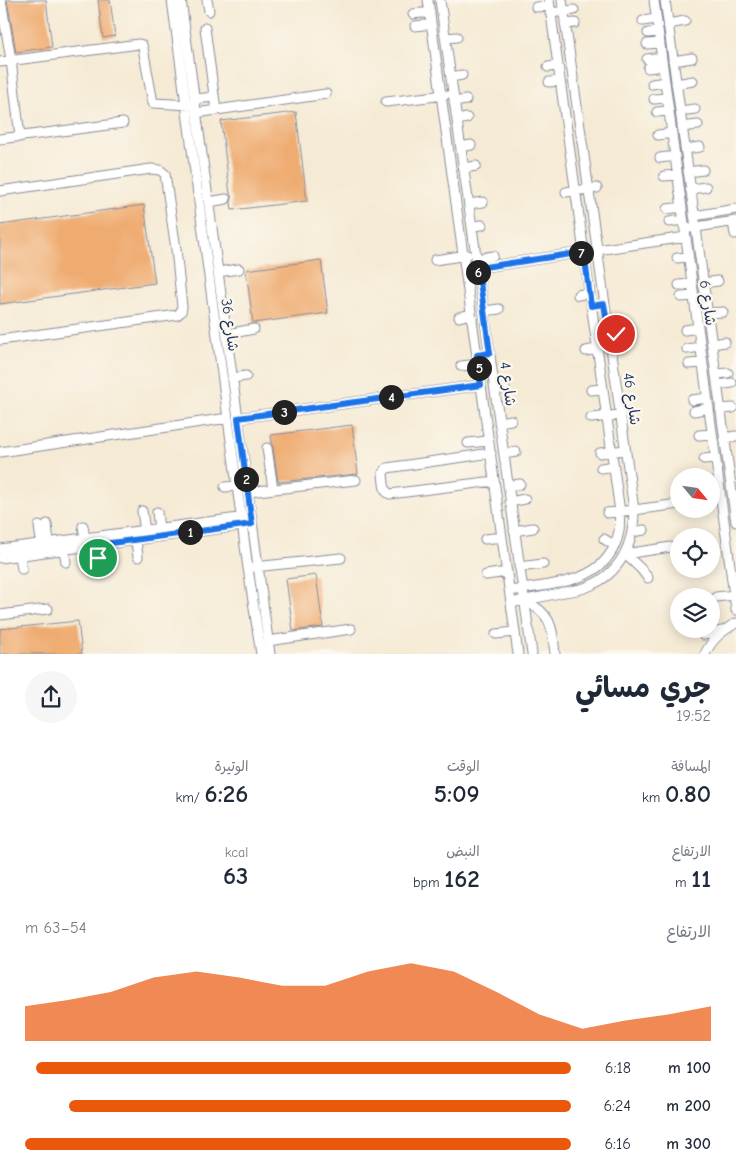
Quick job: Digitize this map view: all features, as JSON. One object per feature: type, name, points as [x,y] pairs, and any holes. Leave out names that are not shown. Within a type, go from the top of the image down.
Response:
[{"type":"lane","points":[[0,0],[11,60],[20,137]]},
{"type":"lane","name":"شارع 36","points":[[172,0],[193,105],[238,418],[248,492],[248,568],[261,654]]},
{"type":"lane","name":"شارع 36","points":[[181,0],[237,486],[258,567],[270,654]]},
{"type":"lane","points":[[207,0],[209,11]]},
{"type":"lane","name":"شارع 4","points":[[428,0],[518,654]]},
{"type":"lane","name":"شارع 4","points":[[440,0],[447,12],[446,38],[451,77],[532,654]]},
{"type":"lane","name":"شارع 46","points":[[511,603],[586,587],[601,579],[614,568],[625,554],[634,525],[634,510],[629,478],[629,451],[625,428],[620,415],[621,398],[617,363],[607,309],[603,270],[597,250],[593,188],[573,51],[565,24],[562,0]]},
{"type":"lane","points":[[654,1],[667,0]]},
{"type":"lane","name":"شارع 6","points":[[667,0],[668,24],[724,438],[734,493],[736,522]]},
{"type":"lane","name":"شارع 6","points":[[654,1],[715,468]]},
{"type":"lane","points":[[536,7],[550,6],[563,11],[574,10]]},
{"type":"lane","name":"شارع 46","points":[[510,591],[580,578],[591,572],[610,554],[619,529],[620,512],[607,416],[597,349],[589,323],[590,293],[581,270],[580,247],[563,137],[564,112],[558,66],[548,27],[550,6]]},
{"type":"lane","points":[[414,14],[430,12]]},
{"type":"lane","points":[[643,21],[656,20]]},
{"type":"lane","points":[[668,24],[685,21]]},
{"type":"lane","points":[[565,24],[575,23]]},
{"type":"lane","points":[[415,26],[432,24]]},
{"type":"lane","points":[[206,28],[216,110]]},
{"type":"lane","points":[[648,33],[658,32]]},
{"type":"lane","points":[[446,38],[457,36]]},
{"type":"lane","points":[[647,44],[660,43]]},
{"type":"lane","points":[[0,62],[139,44],[143,48],[152,103],[193,105],[216,110],[326,94]]},
{"type":"lane","points":[[673,61],[692,58]]},
{"type":"lane","points":[[648,64],[662,62]]},
{"type":"lane","points":[[548,67],[558,66]]},
{"type":"lane","points":[[451,77],[462,75]]},
{"type":"lane","points":[[549,82],[560,81]]},
{"type":"lane","points":[[676,84],[693,81]]},
{"type":"lane","points":[[652,84],[665,82]]},
{"type":"lane","points":[[193,105],[214,96]]},
{"type":"lane","points":[[386,102],[441,96],[466,100]]},
{"type":"lane","points":[[654,99],[667,98]]},
{"type":"lane","points":[[680,111],[695,109]]},
{"type":"lane","points":[[554,110],[581,114]]},
{"type":"lane","points":[[656,112],[669,110]]},
{"type":"lane","points":[[457,120],[467,118]]},
{"type":"lane","points":[[0,140],[123,123]]},
{"type":"lane","points":[[682,127],[698,125]]},
{"type":"lane","points":[[658,135],[672,134]]},
{"type":"lane","points":[[461,146],[471,145]]},
{"type":"lane","points":[[685,149],[700,147]]},
{"type":"lane","points":[[660,158],[675,156]]},
{"type":"lane","points":[[452,178],[476,166]]},
{"type":"lane","points":[[0,191],[151,169],[160,170],[165,174],[182,307],[181,312],[177,314],[0,340]]},
{"type":"lane","points":[[688,172],[703,170]]},
{"type":"lane","points":[[664,176],[677,175]]},
{"type":"lane","points":[[690,189],[706,187]]},
{"type":"lane","points":[[571,191],[593,188]]},
{"type":"lane","points":[[208,202],[226,199]]},
{"type":"lane","points":[[469,204],[483,202]]},
{"type":"lane","points":[[667,209],[682,207]]},
{"type":"lane","points":[[694,216],[736,209]]},
{"type":"lane","points":[[597,250],[685,229],[735,221],[735,234]]},
{"type":"lane","points":[[669,222],[685,229]]},
{"type":"lane","points":[[472,226],[482,224]]},
{"type":"lane","points":[[435,260],[463,256],[477,260],[580,247]]},
{"type":"lane","points":[[477,260],[493,256]]},
{"type":"lane","points":[[677,258],[688,257]]},
{"type":"lane","points":[[218,272],[240,269]]},
{"type":"lane","points":[[703,283],[718,281]]},
{"type":"lane","points":[[680,286],[692,284]]},
{"type":"lane","points":[[578,295],[590,293]]},
{"type":"lane","points":[[681,297],[694,296]]},
{"type":"lane","points":[[591,306],[607,309]]},
{"type":"lane","points":[[484,311],[499,309]]},
{"type":"lane","points":[[707,313],[723,312]]},
{"type":"lane","points":[[459,317],[471,314]]},
{"type":"lane","points":[[685,330],[698,328]]},
{"type":"lane","points":[[226,334],[254,330]]},
{"type":"lane","points":[[687,349],[700,344],[725,342]]},
{"type":"lane","points":[[586,351],[597,349]]},
{"type":"lane","points":[[461,366],[490,353]]},
{"type":"lane","points":[[689,364],[702,363]]},
{"type":"lane","points":[[716,374],[728,373]]},
{"type":"lane","points":[[232,378],[246,376]]},
{"type":"lane","points":[[717,385],[732,383]]},
{"type":"lane","points":[[238,418],[481,385]]},
{"type":"lane","points":[[495,390],[505,388]]},
{"type":"lane","points":[[591,390],[603,389]]},
{"type":"lane","points":[[692,400],[707,398]]},
{"type":"lane","points":[[694,411],[708,408]]},
{"type":"lane","points":[[720,409],[733,408]]},
{"type":"lane","points":[[591,418],[620,415]]},
{"type":"lane","points":[[0,452],[228,418]]},
{"type":"lane","points":[[499,422],[511,420]]},
{"type":"lane","points":[[699,435],[712,434]]},
{"type":"lane","points":[[724,438],[736,436]]},
{"type":"lane","points":[[468,443],[489,441]]},
{"type":"lane","points":[[268,448],[273,490]]},
{"type":"lane","points":[[600,453],[629,451]]},
{"type":"lane","points":[[504,454],[516,452]]},
{"type":"lane","points":[[490,453],[387,468],[383,472],[385,492],[390,494],[494,481]]},
{"type":"lane","points":[[704,459],[715,458]]},
{"type":"lane","points":[[601,468],[614,466]]},
{"type":"lane","points":[[629,478],[639,477]]},
{"type":"lane","points":[[248,492],[356,480]]},
{"type":"lane","points":[[508,486],[520,484]]},
{"type":"lane","points":[[225,487],[237,486]]},
{"type":"lane","points":[[510,502],[525,499]]},
{"type":"lane","points":[[607,513],[670,505]]},
{"type":"lane","points":[[142,512],[145,531]]},
{"type":"lane","points":[[156,512],[159,529]]},
{"type":"lane","name":"شارع 6","points":[[720,518],[736,610]]},
{"type":"lane","points":[[0,549],[45,546],[64,550],[96,545],[145,531],[247,521]]},
{"type":"lane","points":[[0,558],[20,556],[78,536],[126,537],[136,540],[247,521]]},
{"type":"lane","points":[[43,525],[45,546]]},
{"type":"lane","points":[[78,536],[83,526]]},
{"type":"lane","points":[[514,531],[533,528]]},
{"type":"lane","points":[[632,532],[644,530]]},
{"type":"lane","points":[[485,539],[502,537]]},
{"type":"lane","points":[[604,539],[614,545]]},
{"type":"lane","points":[[136,540],[138,557]]},
{"type":"lane","points":[[96,545],[98,558]]},
{"type":"lane","points":[[625,554],[670,548]]},
{"type":"lane","points":[[64,550],[66,562]]},
{"type":"lane","points":[[625,554],[648,578]]},
{"type":"lane","points":[[20,556],[22,569]]},
{"type":"lane","points":[[248,568],[341,558]]},
{"type":"lane","points":[[519,567],[544,564]]},
{"type":"lane","points":[[486,575],[507,572]]},
{"type":"lane","points":[[720,597],[734,595]]},
{"type":"lane","points":[[524,600],[537,606],[546,616],[552,628],[555,654]]},
{"type":"lane","points":[[0,615],[48,609]]},
{"type":"lane","points":[[705,654],[712,640],[722,631],[736,623]]},
{"type":"lane","points":[[268,641],[351,629]]},
{"type":"lane","points":[[496,634],[515,632]]},
{"type":"building","points":[[7,0],[46,0],[52,47],[16,52]]},
{"type":"building","points":[[98,0],[110,0],[115,36],[103,38]]},
{"type":"building","points":[[296,112],[307,201],[232,210],[221,121]]},
{"type":"building","points":[[144,205],[155,283],[0,304],[0,225]]},
{"type":"building","points":[[321,260],[328,313],[253,323],[246,270]]},
{"type":"building","points":[[352,425],[358,474],[278,482],[271,435]]},
{"type":"building","points":[[316,575],[323,627],[293,631],[286,579]]},
{"type":"building","points":[[78,621],[82,654],[0,654],[0,629]]},
{"type":"route","points":[[98,558],[96,545],[252,524],[238,418],[481,385],[477,355],[490,353],[478,268],[584,252],[591,306],[604,304],[609,335],[616,334]]}]
